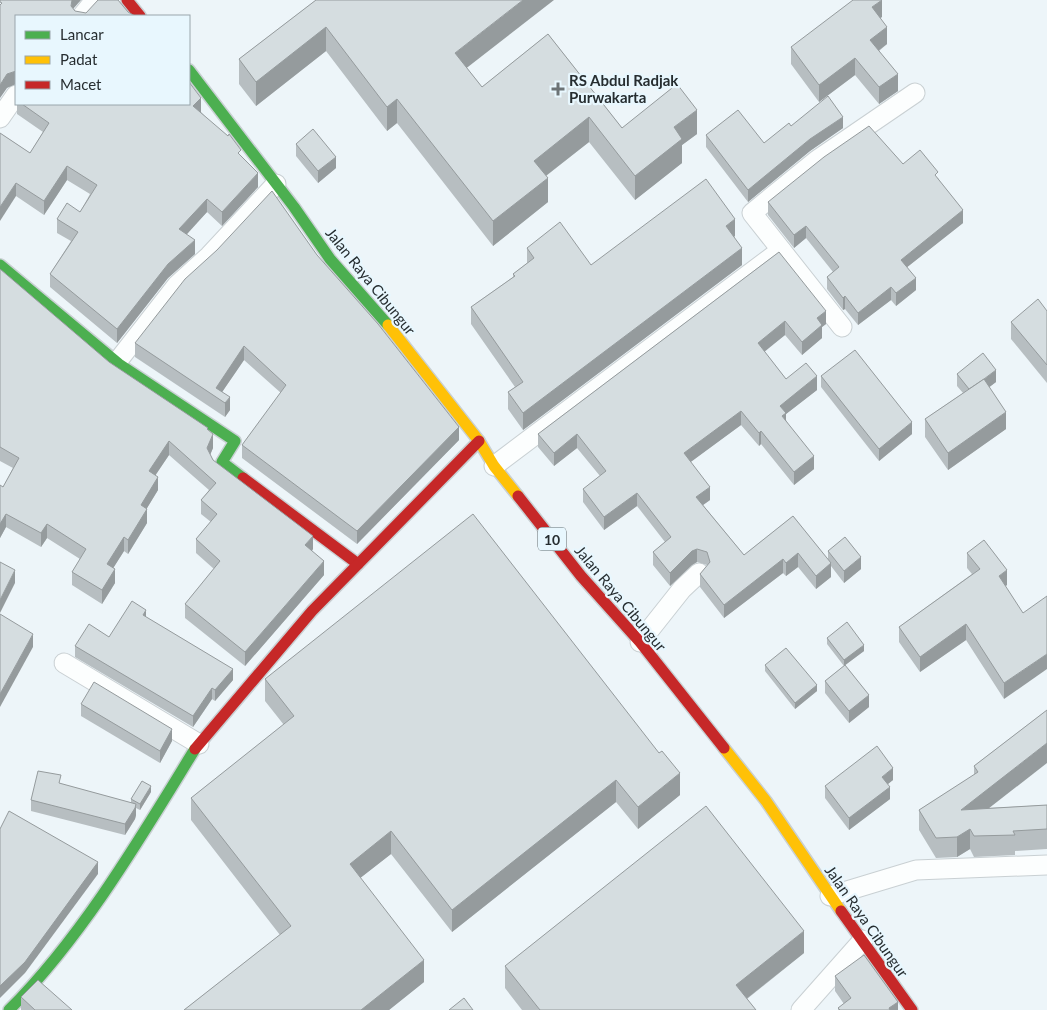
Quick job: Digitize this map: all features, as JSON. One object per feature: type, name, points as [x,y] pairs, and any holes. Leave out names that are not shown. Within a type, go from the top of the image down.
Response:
[{"type":"main road","points":[[127,0],[139,15]]},
{"type":"main road","name":"Jalan Raya Cibungur","points":[[190,71],[276,184],[330,259],[390,327],[479,441],[494,466],[581,576],[640,642],[766,801],[830,896],[912,1010]]},
{"type":"main road","points":[[0,264],[117,362],[235,441],[222,462],[358,564]]},
{"type":"main road","points":[[9,1010],[36,984],[128,860],[199,744],[312,611],[479,441]]},
{"type":"street","points":[[83,15],[96,0]]},
{"type":"street","points":[[842,327],[752,213],[818,160],[915,94]]},
{"type":"street","points":[[0,118],[15,96]]},
{"type":"street","points":[[117,362],[177,285],[209,256],[276,184]]},
{"type":"street","points":[[494,466],[781,250]]},
{"type":"street","points":[[640,642],[682,589],[699,573]]},
{"type":"street","points":[[64,663],[199,744]]},
{"type":"street","points":[[830,896],[916,870],[1047,864]]},
{"type":"street","points":[[802,1010],[863,940]]},
{"type":"building","points":[[0,0],[72,0],[71,6],[75,11],[86,13],[98,0],[118,0],[128,12],[133,15],[15,15],[15,71],[7,74],[0,85],[0,5],[2,3]]},
{"type":"building","points":[[316,0],[523,0],[455,53],[482,87],[548,34],[622,128],[677,84],[697,110],[674,127],[682,139],[635,176],[589,117],[534,161],[548,178],[493,221],[397,99],[387,107],[326,27],[256,82],[239,59]]},
{"type":"building","points":[[853,0],[882,0],[872,7],[887,27],[870,40],[898,74],[879,87],[855,58],[819,85],[791,47]]},
{"type":"building","points":[[190,83],[201,98],[193,106],[228,136],[229,134],[241,150],[238,153],[258,173],[222,212],[207,199],[179,229],[195,240],[168,264],[117,329],[50,274],[78,232],[57,219],[67,203],[80,212],[97,185],[67,166],[44,201],[16,183],[0,207],[0,133],[30,153],[49,123],[23,105],[190,105]]},
{"type":"building","points":[[828,96],[843,117],[810,139],[748,190],[706,135],[738,110],[764,143],[789,123],[791,126]]},
{"type":"building","points":[[869,126],[903,164],[920,150],[938,172],[935,175],[963,210],[901,260],[916,278],[896,293],[891,287],[858,313],[845,296],[843,298],[827,277],[839,267],[806,226],[794,235],[768,202],[824,157]]},
{"type":"building","points":[[313,129],[336,157],[318,171],[296,144]]},
{"type":"building","points":[[706,179],[735,219],[726,226],[742,248],[523,413],[508,392],[523,382],[471,307],[515,276],[513,274],[534,258],[527,248],[560,222],[591,265]]},
{"type":"building","points":[[272,191],[317,255],[378,324],[459,427],[357,531],[242,445],[286,385],[244,346],[216,388],[230,397],[225,403],[135,343],[185,279],[217,250]]},
{"type":"building","points":[[779,252],[826,311],[817,318],[822,325],[802,342],[785,321],[758,343],[786,379],[806,363],[817,376],[780,406],[786,413],[782,416],[814,456],[794,472],[761,431],[759,433],[741,411],[684,453],[710,487],[696,497],[744,555],[793,516],[831,563],[816,576],[798,553],[786,563],[783,559],[724,605],[700,574],[710,562],[707,552],[697,549],[692,551],[670,573],[653,552],[671,537],[637,493],[604,517],[583,489],[606,471],[577,434],[554,453],[538,434]]},
{"type":"building","points":[[0,269],[109,362],[208,428],[213,434],[207,448],[213,460],[313,536],[305,545],[324,561],[245,652],[185,604],[220,561],[196,539],[217,514],[201,500],[216,483],[169,441],[149,471],[158,477],[141,505],[147,509],[128,540],[124,537],[107,564],[115,569],[102,590],[72,572],[86,549],[47,524],[41,533],[6,514],[0,524],[0,485],[3,487],[19,458],[0,447]]},
{"type":"building","points":[[1038,299],[1047,311],[1047,365],[1011,322]]},
{"type":"building","points":[[855,350],[912,422],[879,449],[821,376]]},
{"type":"building","points":[[983,353],[996,370],[969,389],[957,374]]},
{"type":"building","points":[[984,379],[1006,412],[948,453],[925,419]]},
{"type":"building","points":[[473,514],[659,753],[662,751],[680,773],[638,807],[616,780],[452,910],[391,831],[350,864],[424,960],[361,1010],[184,1010],[291,926],[191,798],[294,716],[265,679]]},
{"type":"building","points":[[845,537],[861,557],[844,571],[828,551]]},
{"type":"building","points":[[984,540],[1007,570],[999,576],[1023,613],[1047,596],[1047,654],[1004,683],[966,624],[920,657],[899,627],[980,569],[967,553]]},
{"type":"building","points":[[0,562],[15,570],[0,600]]},
{"type":"building","points":[[132,601],[146,610],[143,615],[233,669],[215,690],[212,688],[193,716],[75,646],[89,624],[109,637]]},
{"type":"building","points":[[0,614],[33,634],[0,694]]},
{"type":"building","points":[[847,622],[864,645],[844,660],[827,638]]},
{"type":"building","points":[[786,648],[817,685],[795,703],[765,665]]},
{"type":"building","points":[[845,665],[869,695],[849,711],[825,681]]},
{"type":"building","points":[[94,682],[172,729],[160,751],[81,704]]},
{"type":"building","points":[[1047,710],[1047,743],[961,810],[1047,805],[1047,829],[1013,831],[1015,835],[974,836],[970,829],[957,837],[936,838],[919,810],[978,772],[974,766]]},
{"type":"building","points":[[877,746],[893,768],[882,777],[890,787],[849,818],[825,786]]},
{"type":"building","points":[[38,771],[61,775],[59,783],[136,804],[135,808],[125,824],[31,800]]},
{"type":"building","points":[[142,781],[151,786],[140,804],[131,799]]},
{"type":"building","points":[[706,806],[804,931],[736,985],[756,1010],[540,1010],[505,966]]},
{"type":"building","points":[[9,811],[98,862],[25,962],[0,986],[0,829]]},
{"type":"building","points":[[864,955],[898,1002],[889,1008],[890,1010],[840,1010],[838,1008],[851,998],[835,976]]},
{"type":"building","points":[[38,980],[72,1010],[35,1010],[21,997]]},
{"type":"building","points":[[464,998],[473,1010],[449,1010]]},
{"type":"traffic: fast","points":[[190,71],[294,207],[330,259],[388,325]]},
{"type":"traffic: fast","points":[[0,265],[119,364],[235,441],[222,462],[243,478]]},
{"type":"traffic: fast","points":[[9,1010],[62,950],[110,885],[195,749]]},
{"type":"traffic: slow","points":[[388,325],[479,441],[494,466],[518,496]]},
{"type":"traffic: slow","points":[[724,748],[766,801],[841,911]]},
{"type":"traffic: jam","points":[[127,0],[139,15]]},
{"type":"traffic: jam","points":[[195,749],[312,611],[479,441]]},
{"type":"traffic: jam","points":[[243,478],[358,564]]},
{"type":"traffic: jam","points":[[518,496],[581,576],[640,642],[724,748]]},
{"type":"traffic: jam","points":[[841,911],[912,1010]]},
{"type":"place","name":"RS Abdul Radjak Purwakarta","points":[[558,89]]}]
